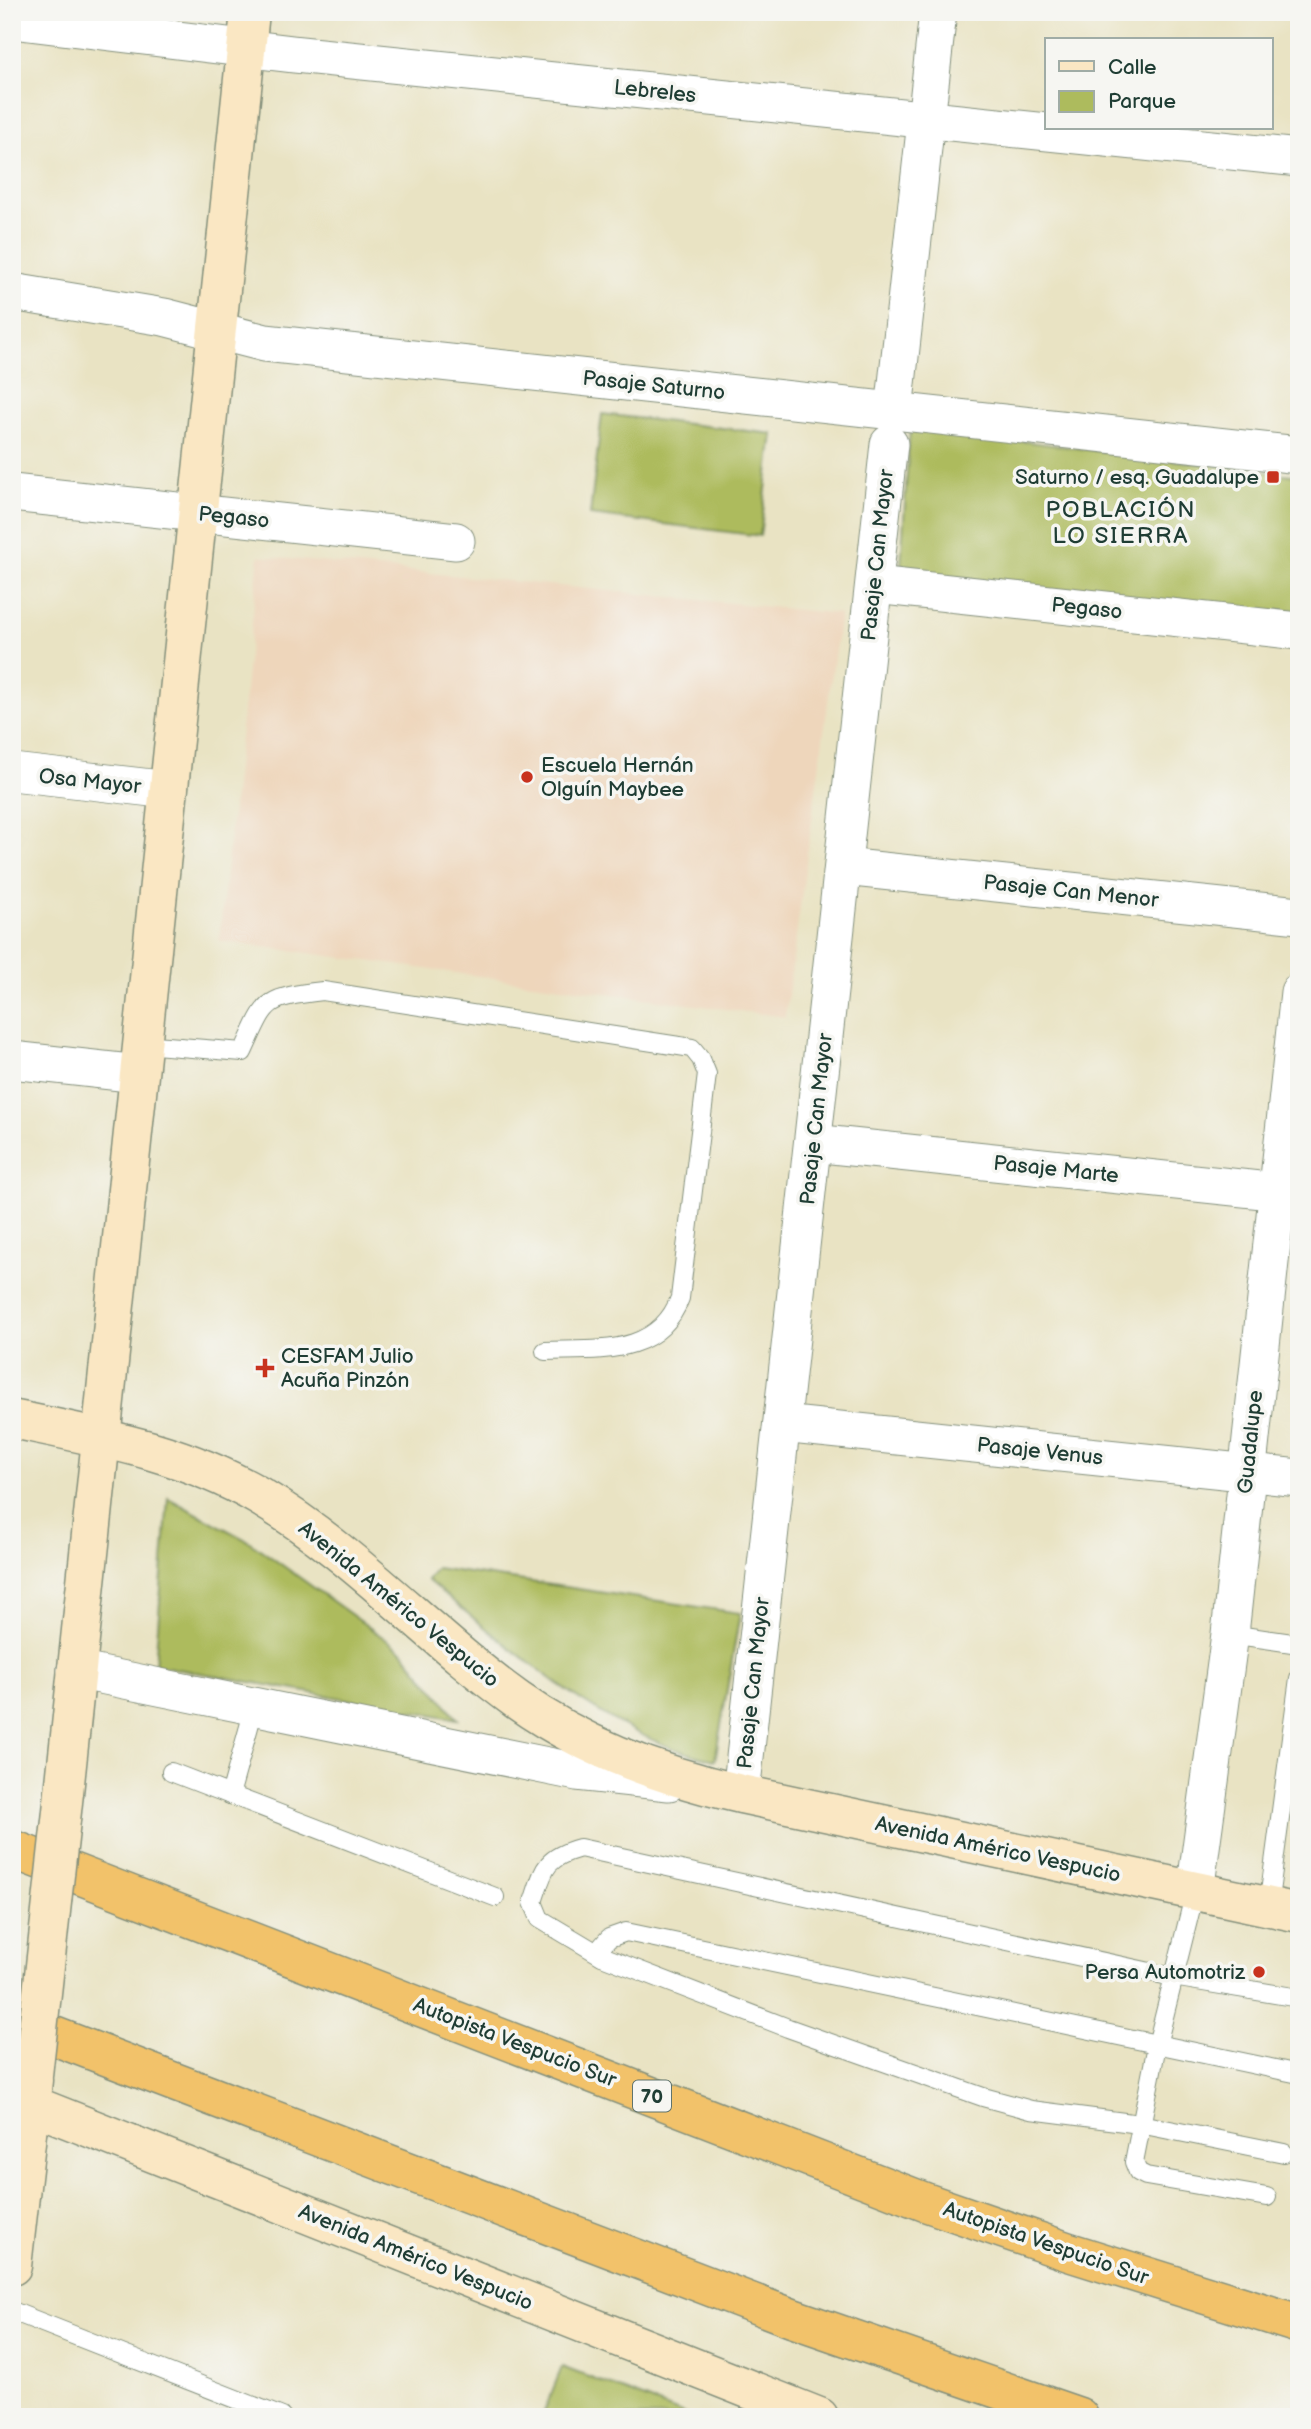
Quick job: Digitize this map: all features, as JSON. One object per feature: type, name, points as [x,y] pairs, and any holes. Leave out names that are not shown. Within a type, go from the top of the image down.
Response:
[{"type":"highway","name":"Autopista Vespucio Sur","points":[[12,1849],[925,2202],[1069,2252],[1299,2324]]},
{"type":"highway","points":[[12,2020],[792,2318],[1079,2417]]},
{"type":"main road","points":[[12,2266],[25,2092],[64,1793],[249,29]]},
{"type":"main road","name":"Avenida Américo Vespucio","points":[[12,1419],[102,1436],[190,1462],[257,1495],[331,1545],[519,1702],[600,1748],[698,1785],[1284,1910]]},
{"type":"main road","name":"Avenida Américo Vespucio","points":[[25,2092],[819,2417]]},
{"type":"street","name":"Pasaje Can Mayor","points":[[741,1794],[938,12]]},
{"type":"street","name":"Lebreles","points":[[12,20],[249,29],[293,54],[1299,158]]},
{"type":"street","name":"Pasaje Saturno","points":[[12,292],[218,330],[265,343],[892,427],[1299,455]]},
{"type":"street","name":"Pegaso","points":[[12,493],[456,541]]},
{"type":"street","name":"Pegaso","points":[[875,585],[1299,631]]},
{"type":"street","name":"Osa Mayor","points":[[12,772],[169,790]]},
{"type":"street","name":"Pasaje Can Menor","points":[[844,867],[1299,915]]},
{"type":"street","name":"Guadalupe","points":[[1195,1892],[1230,1634],[1246,1472],[1288,1193],[1299,992]]},
{"type":"street","points":[[12,1059],[141,1059]]},
{"type":"street","name":"Pasaje Marte","points":[[813,1143],[1288,1193]]},
{"type":"street","name":"Pasaje Venus","points":[[782,1424],[1299,1478]]},
{"type":"street","name":"Avenida Américo Vespucio","points":[[76,1670],[577,1772],[698,1785]]},
{"type":"lane","points":[[141,1059],[243,1052],[263,1007],[285,996],[323,991],[692,1048],[701,1059],[706,1074],[680,1298],[673,1318],[654,1334],[625,1348],[545,1351]]},
{"type":"lane","points":[[1230,1634],[1299,1644]]},
{"type":"lane","points":[[1284,1910],[1299,1678]]},
{"type":"lane","points":[[230,1795],[255,1705]]},
{"type":"lane","points":[[171,1772],[495,1897]]},
{"type":"lane","points":[[1284,2153],[1140,2124],[1031,2110],[983,2097],[788,2028],[602,1956],[540,1919],[533,1902],[546,1863],[562,1853],[580,1848],[1173,1977],[1299,1998]]},
{"type":"lane","points":[[1195,1892],[1157,2045],[1134,2162],[1138,2172],[1146,2176],[1267,2197]]},
{"type":"lane","points":[[602,1956],[602,1946],[609,1938],[626,1932],[1299,2074]]},
{"type":"lane","points":[[12,2311],[282,2417]]},
{"type":"shaded area","name":"Escuela Hernán Olguín Maybee","points":[[259,556],[840,614],[785,1017],[219,941]]},
{"type":"green space","points":[[602,414],[773,434],[760,536],[590,515]]},
{"type":"green space","points":[[910,427],[1299,476],[1299,617],[900,579]]},
{"type":"green space","points":[[168,1498],[250,1542],[402,1651],[458,1719],[155,1665]]},
{"type":"green space","points":[[436,1568],[740,1613],[715,1760],[676,1749],[638,1733],[562,1687],[427,1580]]},
{"type":"green space","points":[[562,2367],[692,2417],[542,2417]]},
{"type":"place","name":"Saturno / esq. Guadalupe","points":[[1273,477]]},
{"type":"place","name":"Escuela Hernán Olguín Maybee","points":[[527,777]]},
{"type":"place","name":"CESFAM Julio Acuña Pinzón","points":[[265,1368]]},
{"type":"place","name":"Persa Automotriz","points":[[1259,1972]]},
{"type":"district","name":"POBLACIÓN LO SIERRA","points":[[1121,522]]}]
